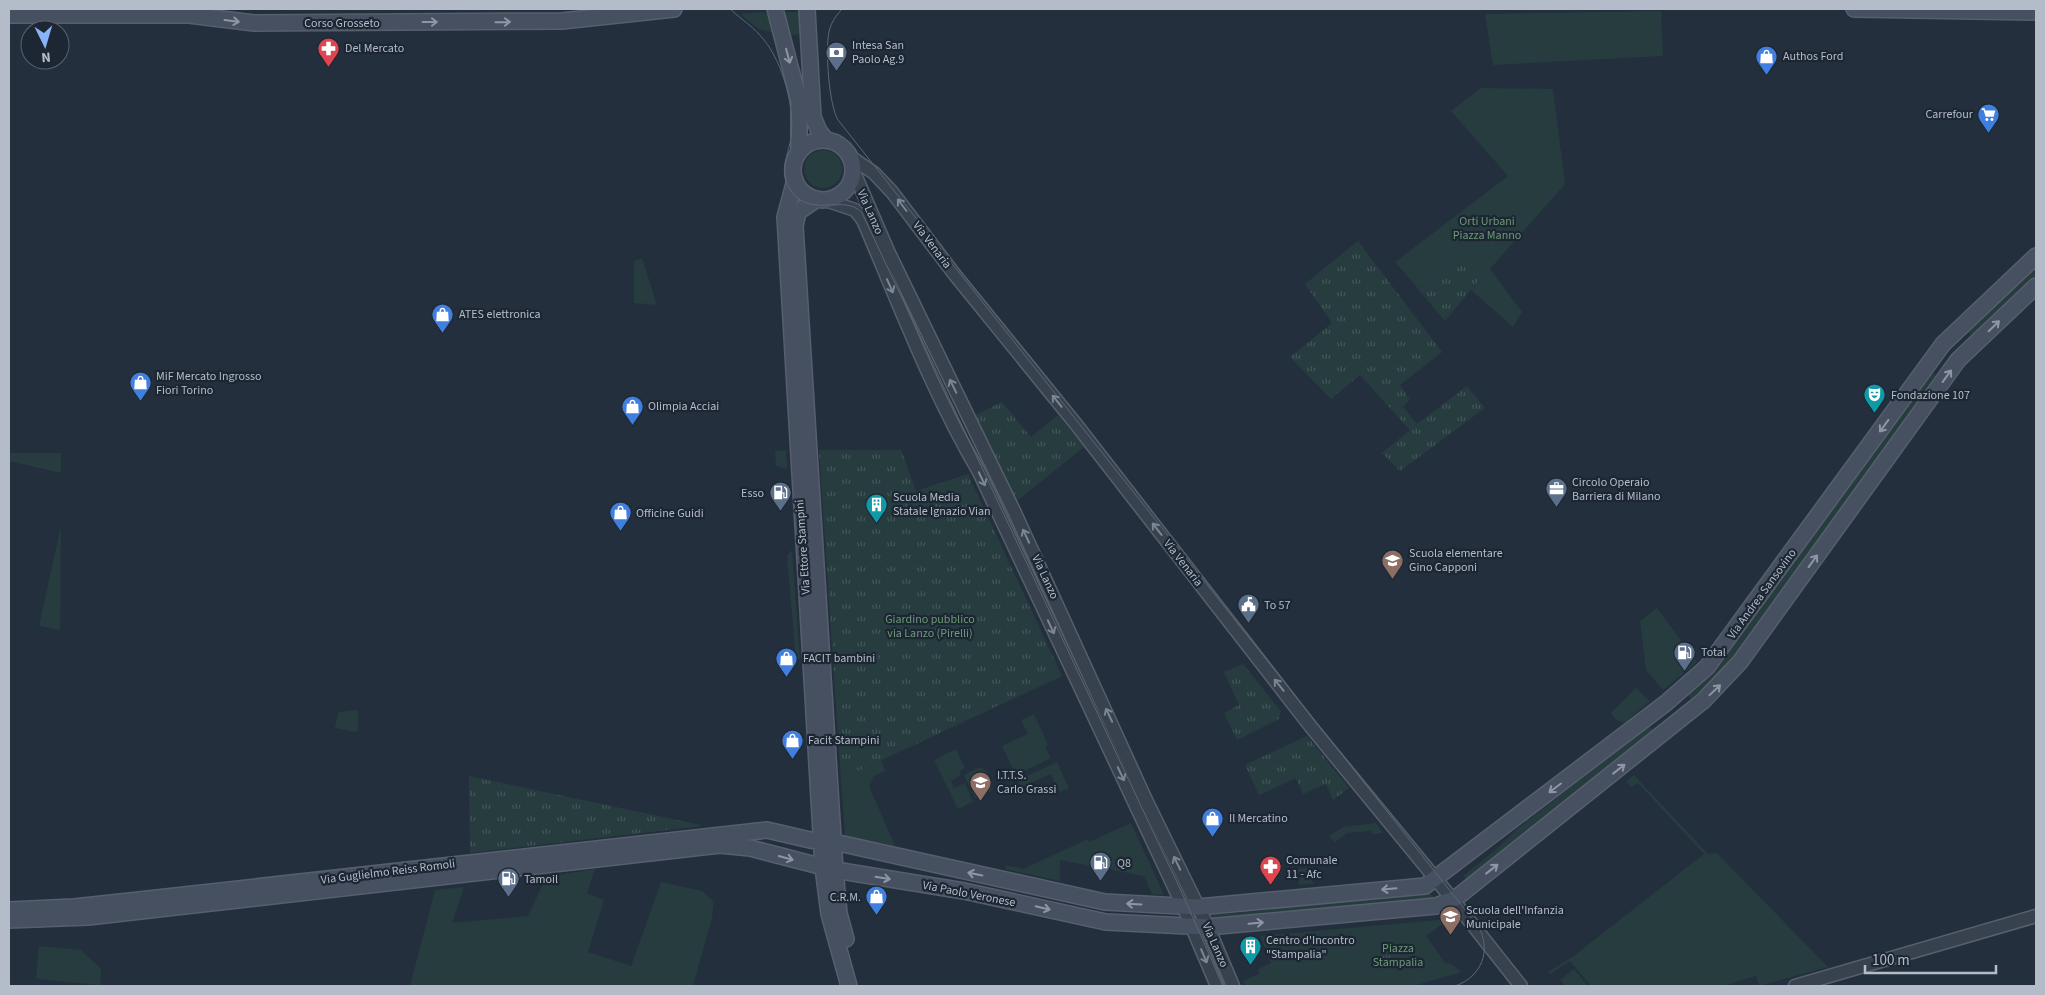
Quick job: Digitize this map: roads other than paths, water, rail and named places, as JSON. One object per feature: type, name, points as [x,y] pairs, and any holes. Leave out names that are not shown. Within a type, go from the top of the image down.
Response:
[{"type":"main road","name":"Corso Grosseto","points":[[9,15],[189,15],[254,23],[553,22],[674,9]]},
{"type":"main road","points":[[775,9],[799,101],[799,152],[793,165],[795,180],[804,193],[821,199],[839,195],[845,190],[852,177],[851,163],[840,145],[826,140],[811,142],[799,152]]},
{"type":"main road","points":[[807,9],[813,117],[826,140]]},
{"type":"main road","points":[[1854,9],[2036,12]]},
{"type":"main road","name":"Via Ettore Stampini","points":[[795,180],[785,217],[828,842]]},
{"type":"main road","name":"Via Ettore Stampini","points":[[821,199],[801,209],[795,223],[829,868],[834,914]]},
{"type":"main road","name":"Via Andrea Sansovino","points":[[1435,879],[1663,705],[1708,667],[1943,344],[2036,256]]},
{"type":"main road","name":"Via Andrea Sansovino","points":[[1453,900],[1640,752],[1724,682],[1958,360],[2036,286]]},
{"type":"main road","name":"Via Paolo Veronese","points":[[766,830],[1105,902],[1190,907]]},
{"type":"main road","name":"Via Guglielmo Reiss Romoli","points":[[9,910],[130,902],[766,830]]},
{"type":"main road","name":"Via Guglielmo Reiss Romoli","points":[[9,920],[46,920],[125,913],[710,845],[750,848]]},
{"type":"main road","name":"Via Paolo Veronese","points":[[750,848],[829,868],[964,891],[1106,922],[1190,926]]},
{"type":"main road","points":[[1190,907],[1425,886],[1435,879]]},
{"type":"main road","points":[[1190,926],[1208,927],[1436,906],[1453,900]]},
{"type":"main road","points":[[834,914],[849,986]]},
{"type":"main road","points":[[834,914],[859,986]]},
{"type":"street","name":"Via Venaria","points":[[851,163],[874,173],[886,185],[1075,423],[1308,723],[1521,986]]},
{"type":"street","name":"Via Lanzo","points":[[851,163],[888,251],[1015,513],[1146,800],[1190,907],[1190,926],[1217,986]]},
{"type":"street","name":"Via Lanzo","points":[[821,199],[855,210],[863,220],[890,287],[950,419],[979,472],[1190,907],[1208,927],[1232,986]]},
{"type":"street","points":[[1794,986],[2036,916]]},
{"type":"tram line","points":[[730,9],[764,40],[782,73],[789,100],[792,125],[784,168],[785,180],[788,186],[796,197],[805,202],[815,205],[846,205],[855,207],[862,213],[1182,893],[1223,986]]},
{"type":"tram line","points":[[842,9],[830,28],[827,51],[830,90],[838,120],[1478,926],[1484,944],[1482,962],[1472,976],[1455,986]]},
{"type":"place","name":"Del Mercato","points":[[329,67]]},
{"type":"place","name":"Intesa San Paolo Ag.9","points":[[836,71]]},
{"type":"place","name":"Authos Ford","points":[[1767,75]]},
{"type":"place","name":"Carrefour","points":[[1989,133]]},
{"type":"place","name":"ATES elettronica","points":[[443,333]]},
{"type":"place","name":"MiF Mercato Ingrosso Fiori Torino","points":[[140,402]]},
{"type":"place","name":"Fondazione 107","points":[[1875,414]]},
{"type":"place","name":"Olimpia Acciai","points":[[632,425]]},
{"type":"place","name":"Circolo Operaio Barriera di Milano","points":[[1556,508]]},
{"type":"place","name":"Esso","points":[[780,512]]},
{"type":"place","name":"Scuola Media Statale Ignazio Vian","points":[[877,523]]},
{"type":"place","name":"Officine Guidi","points":[[620,532]]},
{"type":"place","name":"Scuola elementare Gino Capponi","points":[[1393,579]]},
{"type":"place","name":"To 57","points":[[1248,624]]},
{"type":"place","name":"Total","points":[[1685,671]]},
{"type":"place","name":"FACIT bambini","points":[[787,677]]},
{"type":"place","name":"Facit Stampini","points":[[792,759]]},
{"type":"place","name":"I.T.T.S. Carlo Grassi","points":[[981,801]]},
{"type":"place","name":"Il Mercatino","points":[[1213,837]]},
{"type":"place","name":"Q8","points":[[1101,882]]},
{"type":"place","name":"Comunale 11 - Afc","points":[[1270,886]]},
{"type":"place","name":"Tamoil","points":[[508,898]]},
{"type":"place","name":"C.R.M.","points":[[877,916]]},
{"type":"place","name":"Scuola dell'Infanzia Municipale","points":[[1450,936]]},
{"type":"place","name":"Centro d'Incontro \"Stampalia\"","points":[[1250,966]]},
{"type":"park label","name":"Orti Urbani Piazza Manno","points":[[1487,228]]},
{"type":"park label","name":"Giardino pubblico via Lanzo (Pirelli)","points":[[930,626]]},
{"type":"park label","name":"Piazza Stampalia","points":[[1398,955]]}]
